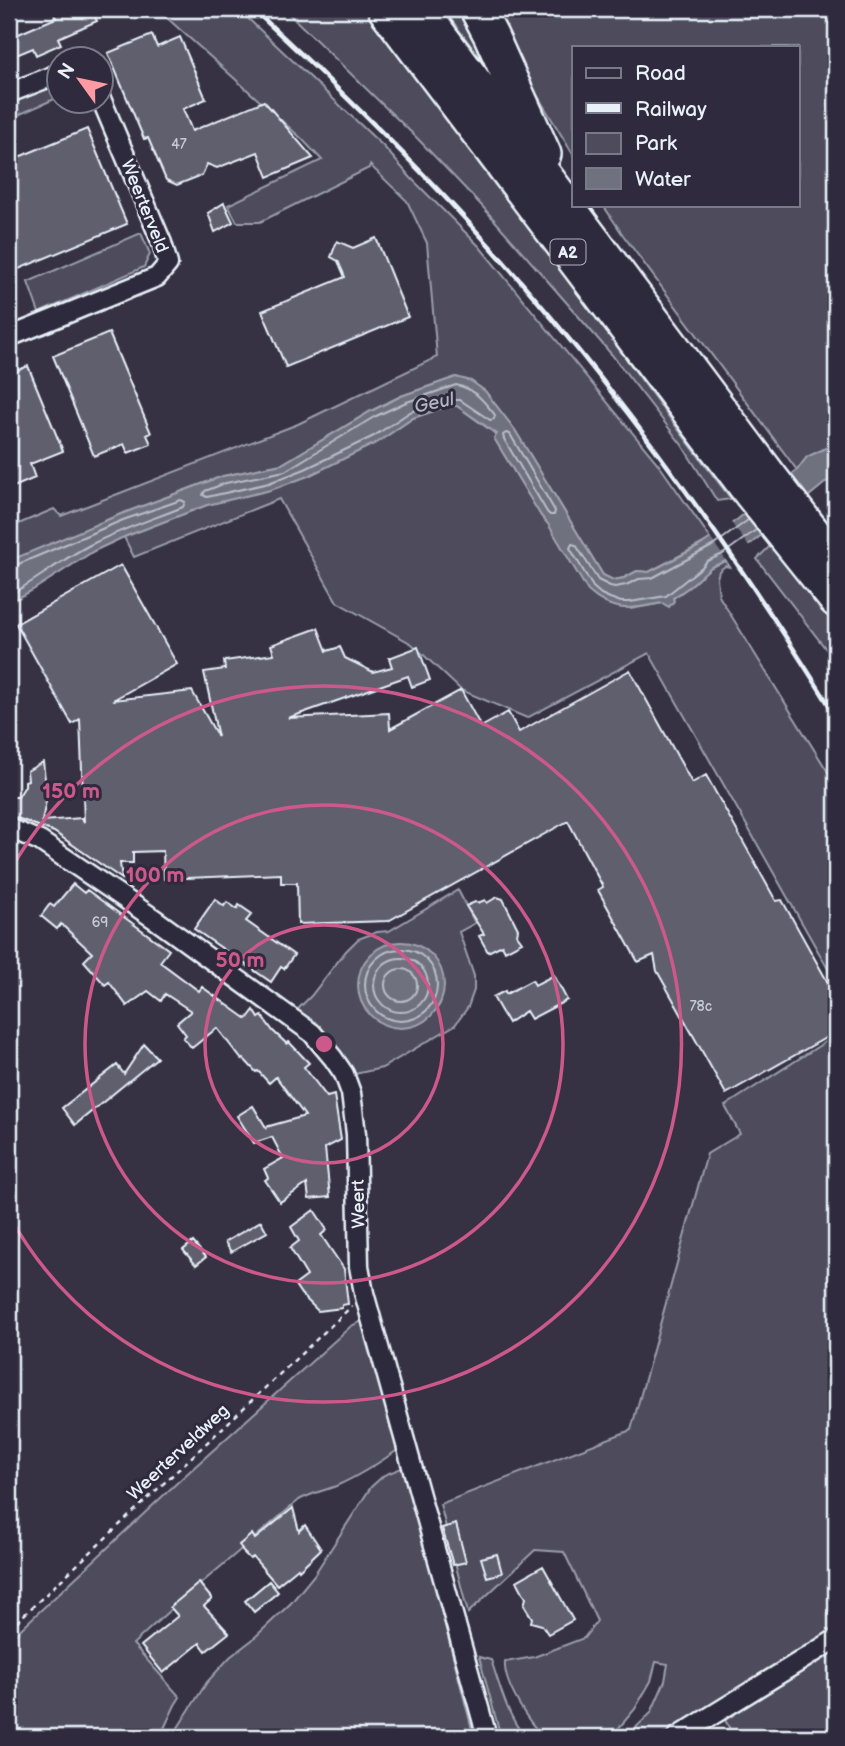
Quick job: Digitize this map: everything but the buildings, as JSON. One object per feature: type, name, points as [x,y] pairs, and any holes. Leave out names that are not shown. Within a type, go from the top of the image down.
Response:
[{"type":"highway","name":"A2","points":[[385,9],[792,526],[836,600]]},
{"type":"highway","name":"A2","points":[[420,9],[566,204],[761,486]]},
{"type":"highway","name":"A2","points":[[478,11],[566,204]]},
{"type":"highway","name":"A2","points":[[792,526],[836,562]]},
{"type":"street","points":[[9,93],[46,78]]},
{"type":"street","name":"Weerterveld","points":[[9,337],[157,277],[169,264],[108,116]]},
{"type":"street","name":"Weert","points":[[9,828],[40,841],[312,1032],[344,1074],[351,1093],[356,1133],[359,1266],[364,1293],[487,1737]]},
{"type":"street","points":[[677,1737],[836,1639]]},
{"type":"path","name":"Weerterveldweg","points":[[9,1629],[364,1293]]},
{"type":"green space","points":[[157,9],[238,9],[384,147],[479,246],[659,465],[711,539],[649,572],[637,571],[613,580],[603,575],[515,430],[485,391],[456,377],[401,396],[371,411],[282,464],[223,476],[121,514],[9,562],[9,528],[54,509],[61,516],[298,424],[437,357],[427,243],[407,201],[370,165],[369,168],[260,222],[237,222],[228,205],[322,160]]},
{"type":"green space","points":[[284,9],[364,9],[731,499],[717,501],[682,445],[612,355],[482,206],[417,138]]},
{"type":"green space","points":[[443,9],[467,9],[498,81]]},
{"type":"green space","points":[[485,9],[836,9],[836,443],[807,457],[797,470],[604,206],[800,206],[800,46],[572,46],[572,153]]},
{"type":"green space","points":[[46,86],[46,103],[9,119],[9,101]]},
{"type":"green space","points":[[141,233],[150,254],[144,267],[39,313],[28,282]]},
{"type":"green space","points":[[448,406],[457,406],[497,435],[494,438],[541,516],[631,609],[665,604],[711,567],[726,561],[730,567],[725,566],[719,571],[717,578],[719,596],[836,785],[836,983],[649,653],[527,718],[461,690],[412,644],[337,602],[279,499],[134,557],[124,537],[207,505],[308,476],[378,442],[413,418]]},
{"type":"green space","points":[[772,544],[836,627],[836,662],[757,559]]},
{"type":"green space","points":[[458,890],[475,923],[459,932],[474,976],[474,990],[468,1007],[455,1025],[382,1068],[355,1074],[296,1011],[358,939],[389,931]],"holes":[[[426,950],[441,974],[440,1003]]]},
{"type":"green space","points":[[836,1035],[836,1629],[658,1737],[626,1737],[651,1713],[665,1681],[668,1664],[656,1662],[651,1681],[635,1709],[618,1729],[606,1737],[544,1737],[518,1702],[508,1681],[505,1662],[534,1657],[584,1638],[597,1621],[564,1552],[535,1550],[468,1613],[440,1504],[631,1430],[707,1154],[740,1134],[725,1106]]},
{"type":"green space","points":[[366,1319],[365,1338],[399,1449],[353,1478],[299,1500],[133,1644],[180,1697],[160,1737],[9,1737],[9,1640],[180,1480],[351,1326]]},
{"type":"green space","points":[[404,1467],[474,1737],[172,1737],[207,1682],[230,1657],[291,1603],[314,1575],[371,1487],[384,1475]]},
{"type":"green space","points":[[836,1648],[836,1737],[734,1737],[723,1716]]},
{"type":"green space","points":[[479,1657],[491,1660],[509,1710],[525,1737],[501,1737]]},
{"type":"water","name":"Geul","points":[[456,377],[471,381],[485,391],[515,430],[603,575],[613,580],[637,571],[649,572],[698,547],[738,519],[797,470],[807,457],[836,443],[836,474],[748,546],[726,561],[711,567],[673,598],[674,601],[669,607],[662,603],[623,608],[606,603],[588,591],[494,438],[497,434],[457,406],[448,406],[413,418],[378,442],[308,476],[271,490],[207,505],[124,537],[94,551],[9,603],[11,560],[121,514],[223,476],[282,464],[401,396]]},
{"type":"water","points":[[401,942],[425,949],[437,961],[444,985],[437,1009],[425,1021],[401,1028],[377,1021],[365,1009],[358,985],[365,961],[377,949]]},
{"type":"pier","points":[[730,521],[750,548],[728,563],[709,536]]},
{"type":"railway","points":[[253,9],[424,175],[576,347],[712,527],[836,716]]}]
